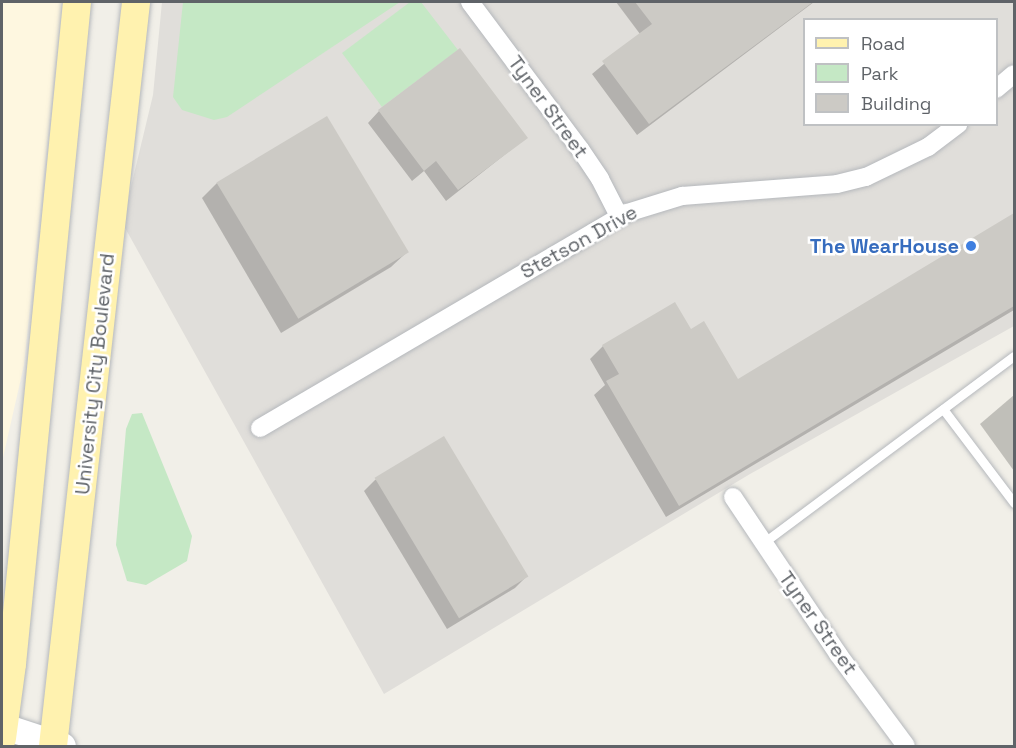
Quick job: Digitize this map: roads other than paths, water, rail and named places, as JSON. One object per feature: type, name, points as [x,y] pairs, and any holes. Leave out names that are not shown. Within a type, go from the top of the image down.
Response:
[{"type":"main road","points":[[2,730],[12,664],[77,2]]},
{"type":"main road","name":"University City Boulevard","points":[[56,745],[136,2]]},
{"type":"street","name":"Tyner Street","points":[[470,2],[580,149],[620,216]]},
{"type":"street","points":[[998,87],[1014,74]]},
{"type":"street","name":"Stetson Drive","points":[[260,428],[620,216],[651,204],[682,196],[837,184],[866,177],[928,147],[955,126]]},
{"type":"street","name":"Tyner Street","points":[[733,498],[838,654],[906,747]]},
{"type":"street","points":[[2,730],[56,745]]},
{"type":"lane","points":[[763,543],[1014,356]]},
{"type":"lane","points":[[943,409],[1014,503]]},
{"type":"place","name":"The WearHouse","points":[[971,246]]}]
